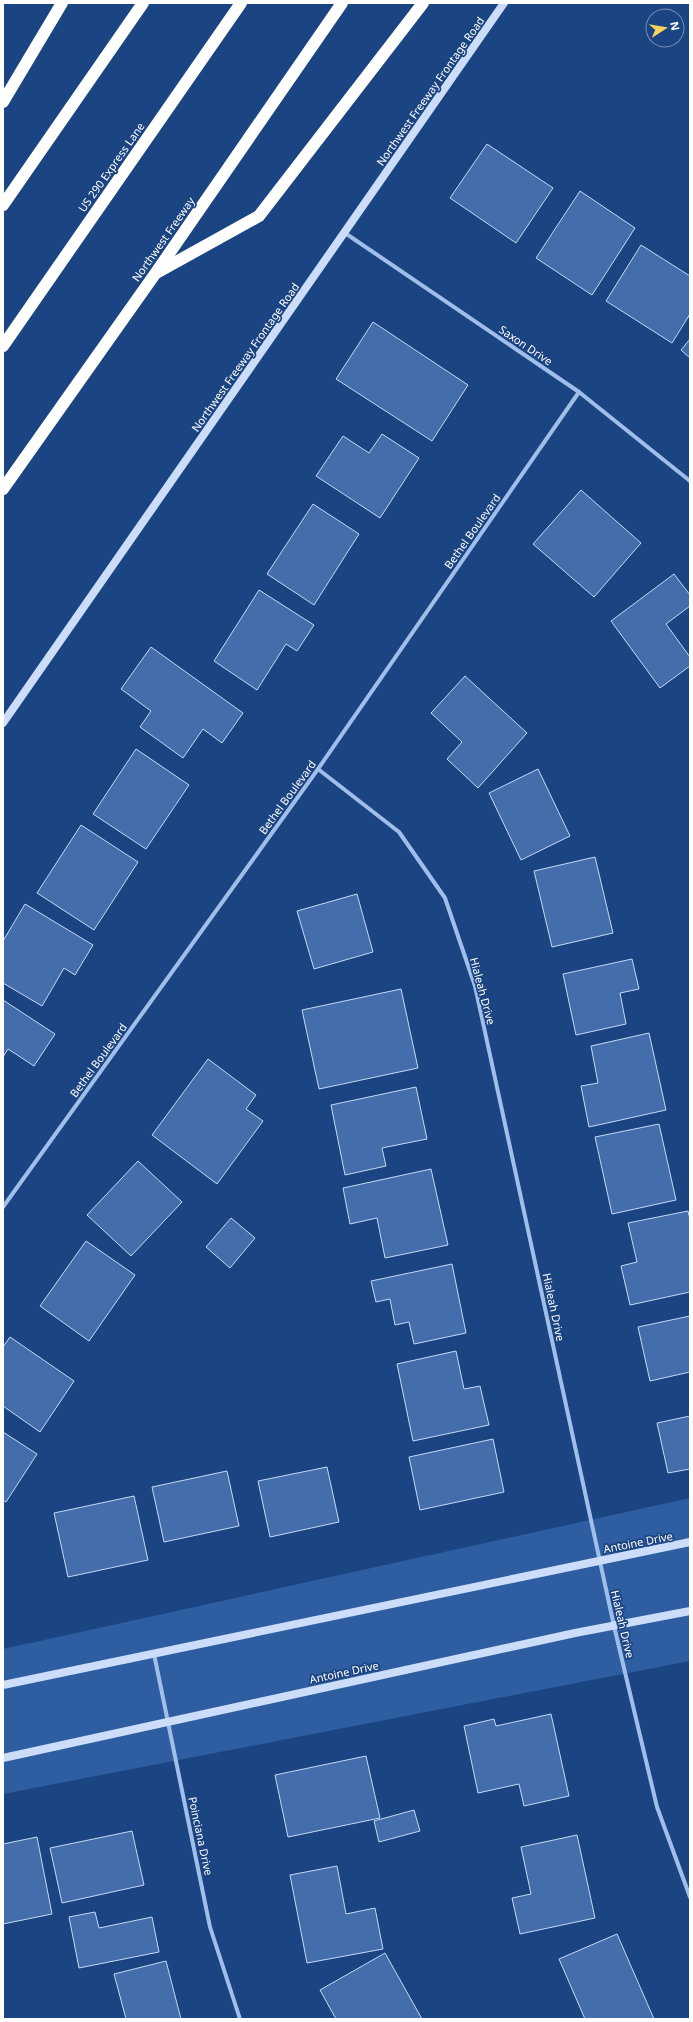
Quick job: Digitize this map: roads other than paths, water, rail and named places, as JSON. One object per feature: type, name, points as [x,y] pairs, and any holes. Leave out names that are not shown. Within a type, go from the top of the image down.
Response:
[{"type":"highway","points":[[3,102],[62,3]]},
{"type":"highway","points":[[3,205],[144,3]]},
{"type":"highway","name":"US 290 Express Lane","points":[[3,346],[241,3]]},
{"type":"highway","name":"Northwest Freeway","points":[[3,489],[156,274],[342,3]]},
{"type":"highway","points":[[156,274],[259,216],[423,3]]},
{"type":"main road","name":"Northwest Freeway Frontage Road","points":[[3,723],[504,3]]},
{"type":"main road","name":"Antoine Drive","points":[[3,1685],[690,1542]]},
{"type":"main road","name":"Antoine Drive","points":[[3,1758],[614,1626],[690,1611]]},
{"type":"street","name":"Saxon Drive","points":[[345,233],[579,392],[690,481]]},
{"type":"street","name":"Bethel Boulevard","points":[[3,1207],[318,769],[579,392]]},
{"type":"street","name":"Hialeah Drive","points":[[318,769],[399,832],[445,898],[475,986],[614,1626],[657,1807],[690,1897]]},
{"type":"street","name":"Poinciana Drive","points":[[154,1654],[210,1927],[240,2019]]}]
